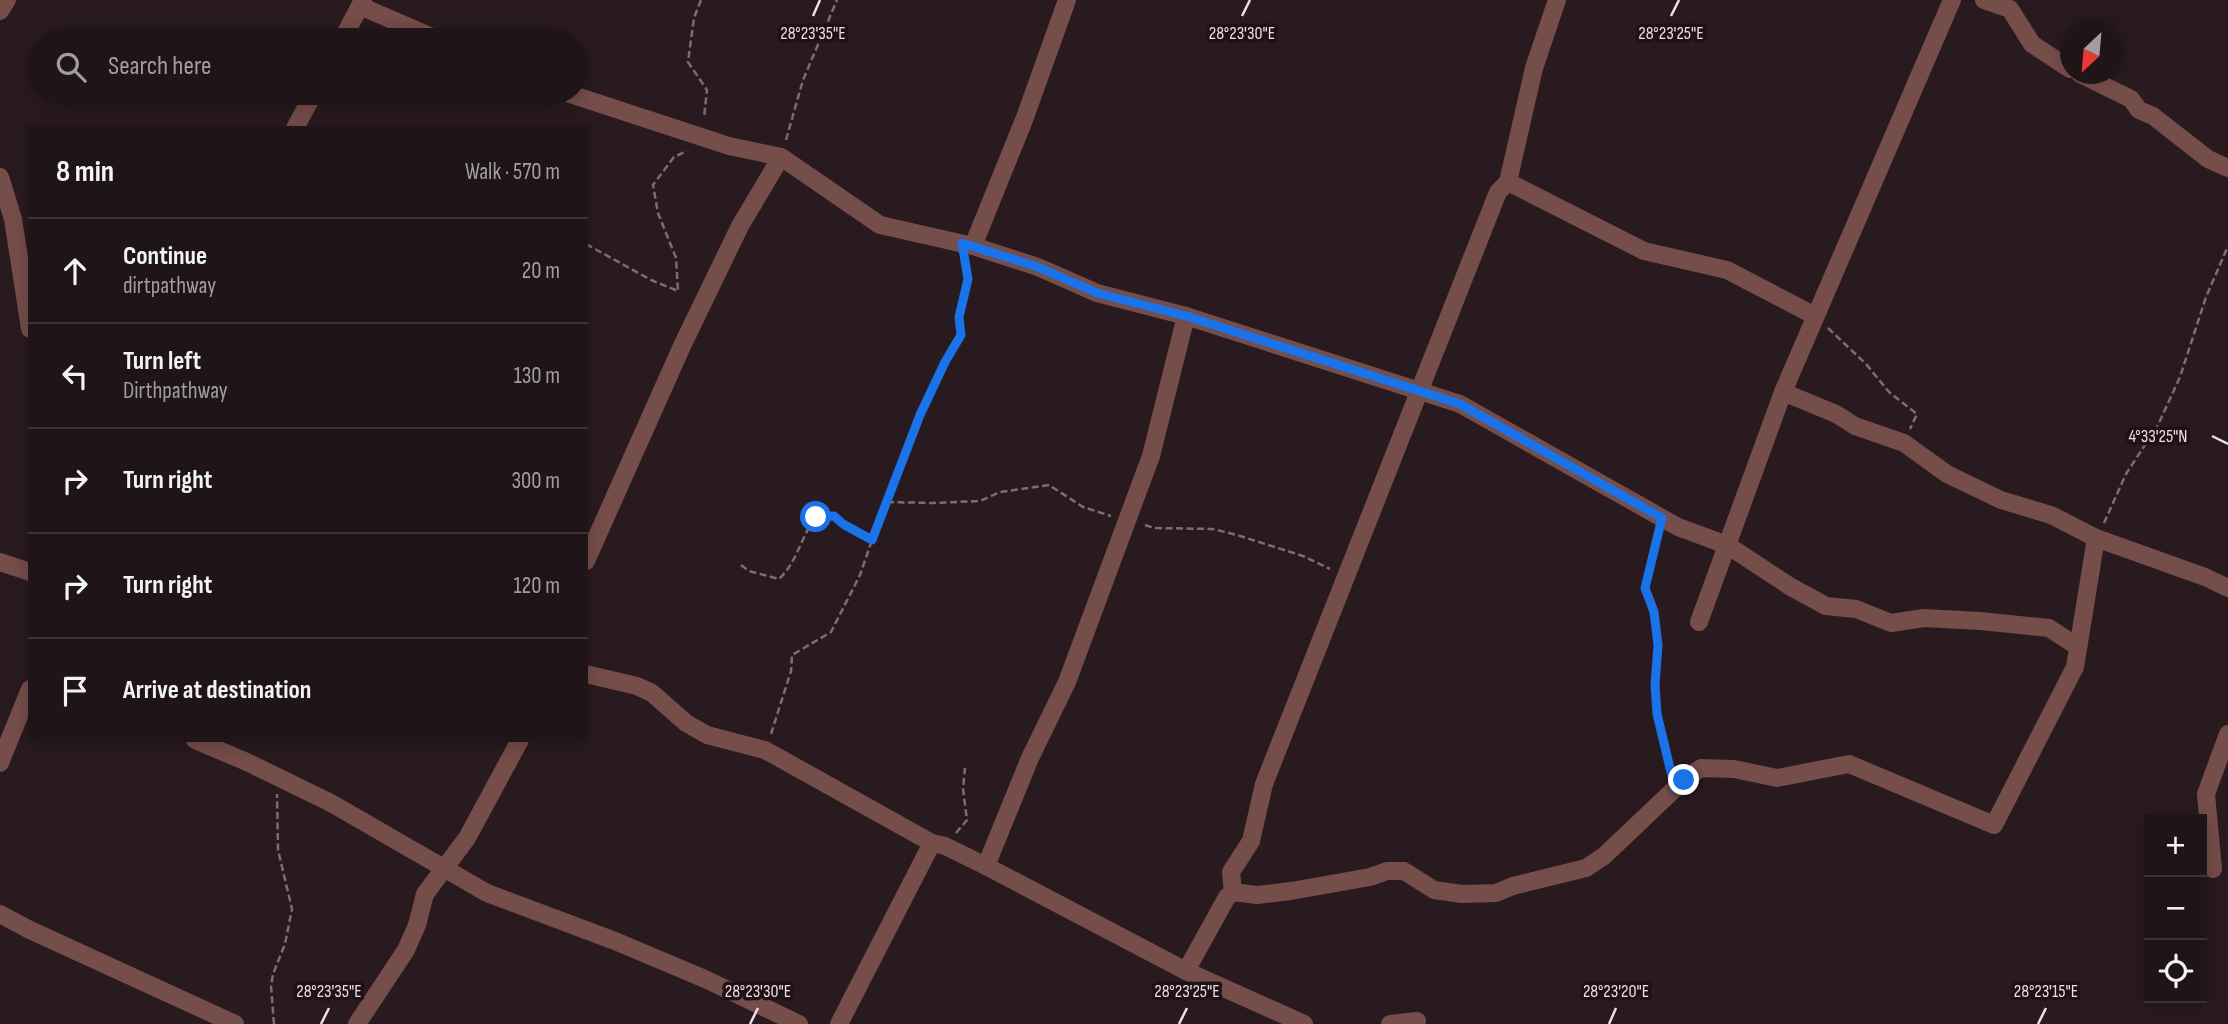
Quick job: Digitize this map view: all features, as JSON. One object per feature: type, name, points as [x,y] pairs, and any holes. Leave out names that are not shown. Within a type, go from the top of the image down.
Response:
[{"type":"street","points":[[0,11],[7,0]]},
{"type":"street","points":[[967,245],[1024,120],[1067,0]]},
{"type":"street","points":[[1233,892],[1231,872],[1251,841],[1265,784],[1498,191],[1508,181],[1534,68],[1557,0]]},
{"type":"street","points":[[1699,622],[1783,392],[1952,0]]},
{"type":"street","points":[[1984,0],[2010,9],[2032,44],[2060,62]]},
{"type":"street","points":[[348,28],[361,3],[414,28]]},
{"type":"street","points":[[2100,84],[2131,99],[2139,110],[2153,116],[2208,159],[2228,168]]},
{"type":"street","points":[[588,100],[729,146],[781,157],[880,225],[967,245],[1038,267],[1097,293],[1186,316],[1460,404],[1678,527],[1727,545],[1791,587],[1826,606],[1856,609],[1891,623],[1924,618],[2049,628],[2078,647]]},
{"type":"street","points":[[296,126],[307,105]]},
{"type":"street","points":[[588,557],[682,346],[740,226],[781,157]]},
{"type":"street","points":[[0,177],[13,219],[28,316]]},
{"type":"street","points":[[1508,181],[1644,251],[1727,270],[1815,316]]},
{"type":"street","points":[[986,866],[1030,758],[1067,682],[1151,456],[1186,316]]},
{"type":"street","points":[[1783,392],[1855,426],[1904,443],[1948,474],[2001,500],[2052,515],[2096,538],[2204,577],[2228,589]]},
{"type":"street","points":[[1186,971],[1227,897],[1233,892],[1257,895],[1291,891],[1370,877],[1387,871],[1404,871],[1434,890],[1462,894],[1496,893],[1586,867],[1604,856],[1701,768],[1734,769],[1777,778],[1849,764],[1994,825],[2075,667],[2096,538]]},
{"type":"street","points":[[0,562],[28,571]]},
{"type":"street","points":[[588,674],[637,686],[652,693],[686,723],[707,735],[765,750],[939,844],[1186,971],[1304,1024]]},
{"type":"street","points":[[0,763],[28,694]]},
{"type":"street","points":[[2213,869],[2206,794],[2228,734]]},
{"type":"street","points":[[199,742],[331,803],[487,893],[615,941],[716,984],[799,1024]]},
{"type":"street","points":[[357,1024],[406,950],[417,925],[425,894],[467,838],[519,742]]},
{"type":"street","points":[[839,1024],[939,844]]},
{"type":"street","points":[[0,914],[235,1024]]},
{"type":"street","points":[[1390,1024],[1417,1021]]},
{"type":"path","points":[[701,0],[694,18],[688,62],[707,90],[703,121]]},
{"type":"path","points":[[781,157],[803,80],[837,0]]},
{"type":"path","points":[[588,245],[678,292],[676,258],[658,213],[653,185],[674,158],[696,147]]},
{"type":"path","points":[[765,750],[791,671],[792,655],[831,632],[860,575],[920,415],[961,335],[959,317],[968,279],[967,245]]},
{"type":"path","points":[[2096,538],[2126,474],[2158,425],[2180,377],[2206,297],[2228,246]]},
{"type":"path","points":[[1815,316],[1866,364],[1889,392],[1917,414],[1904,443]]},
{"type":"path","points":[[741,565],[749,571],[779,579],[796,558],[801,541],[816,517],[834,516],[872,540]]},
{"type":"path","points":[[1662,518],[1645,588],[1654,612],[1658,645],[1655,685],[1657,714],[1675,789]]},
{"type":"path","points":[[939,844],[967,820],[963,780],[965,768]]},
{"type":"path","points":[[274,1024],[271,986],[285,944],[292,909],[278,850],[278,777]]},
{"type":"route","points":[[816,517],[834,516],[872,540],[920,415],[961,335],[959,317],[968,279],[962,243],[973,246],[1038,267],[1097,293],[1186,316],[1460,404],[1662,518],[1645,588],[1654,612],[1658,645],[1655,685],[1657,714],[1675,789],[1684,780]]}]
